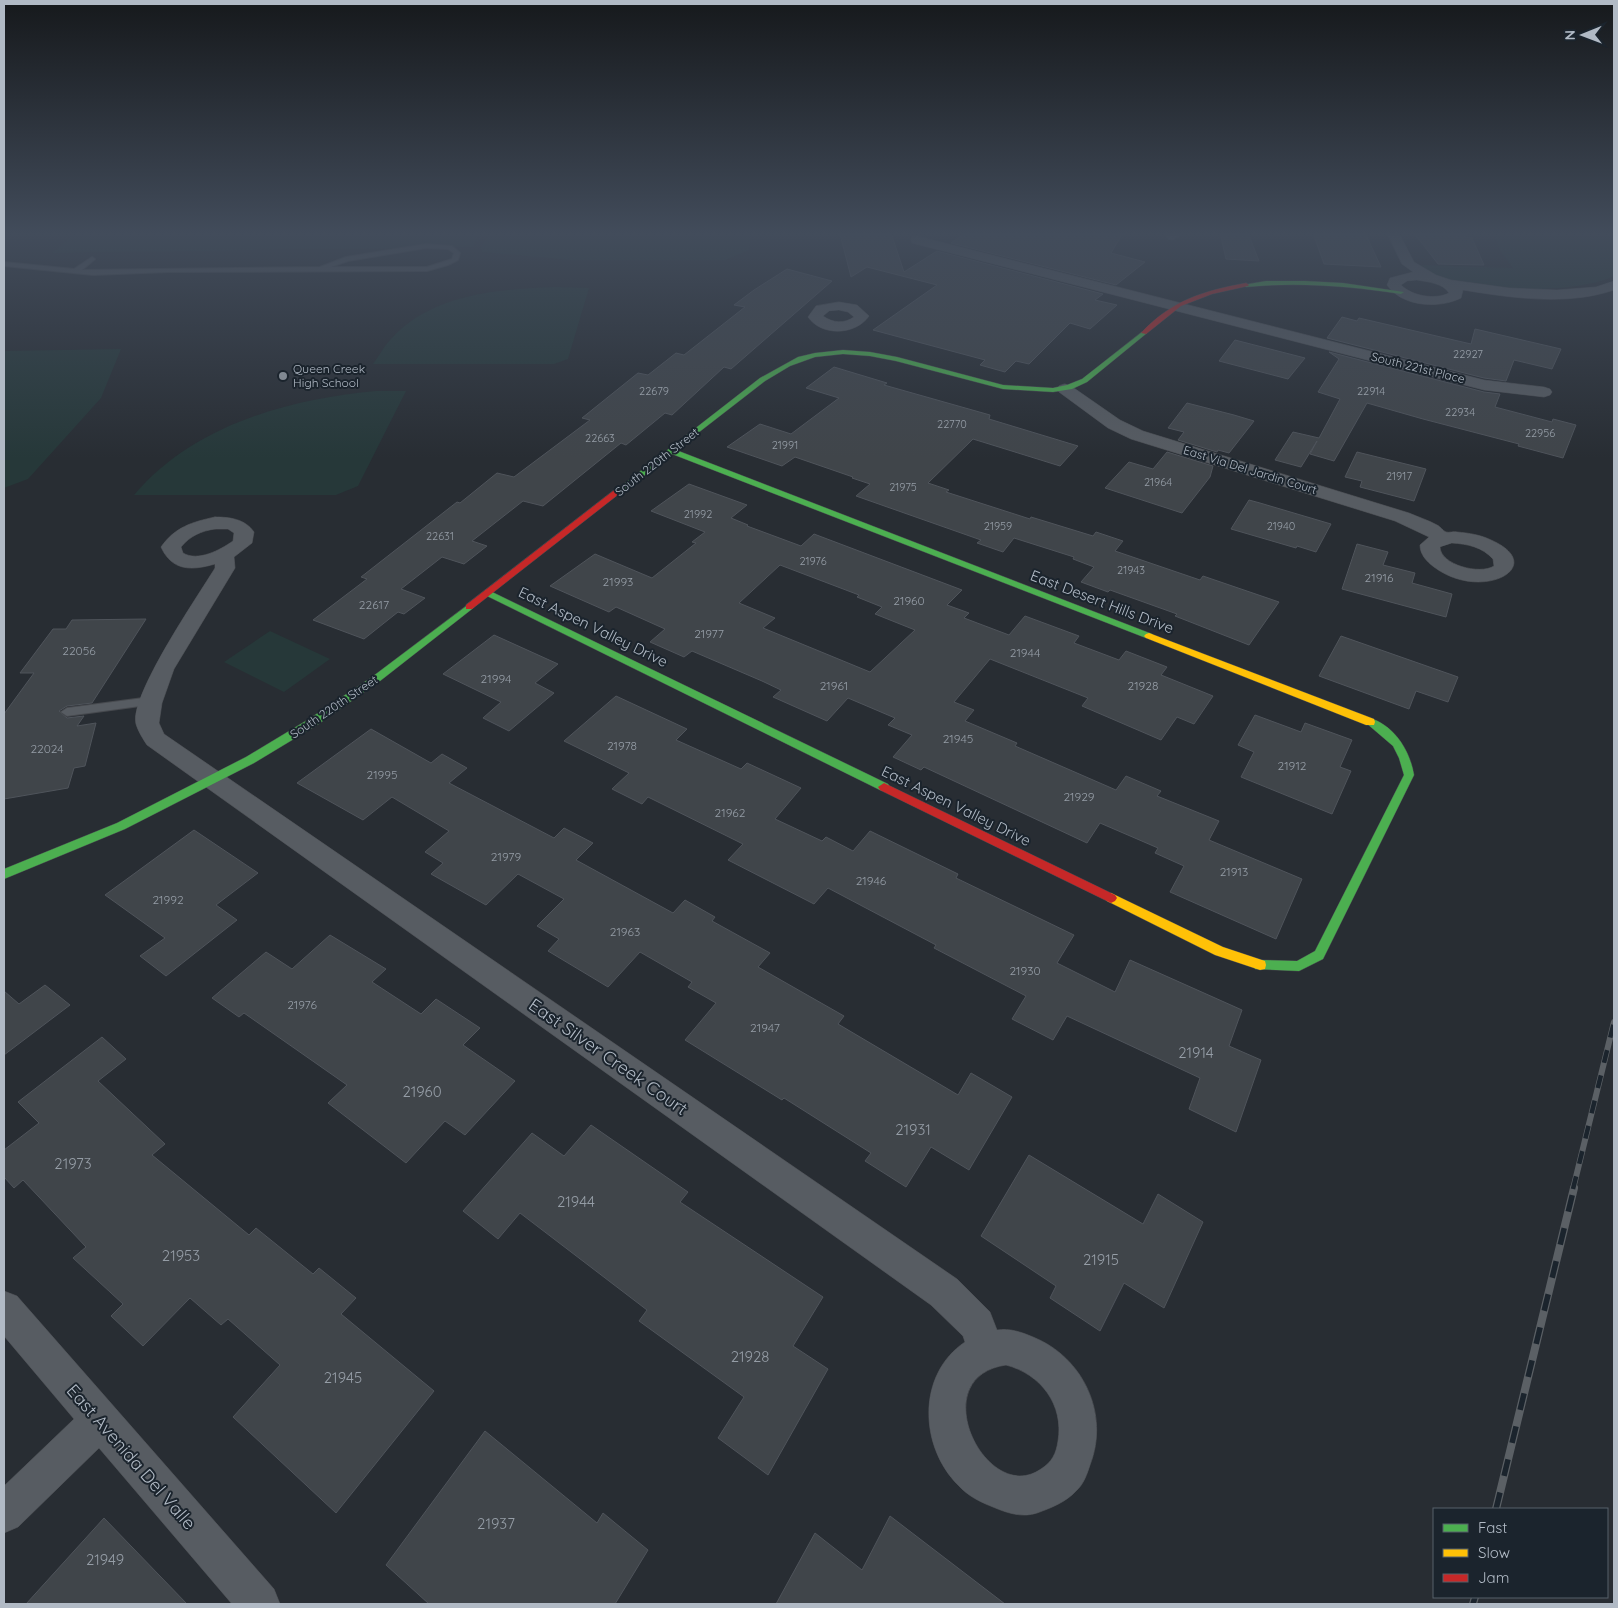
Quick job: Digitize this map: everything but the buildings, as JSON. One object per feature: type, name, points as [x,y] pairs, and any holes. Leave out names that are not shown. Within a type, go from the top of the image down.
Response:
[{"type":"street","name":"South 220th Street","points":[[4,874],[121,826],[250,760],[313,722],[376,679],[778,368],[799,357],[846,351],[889,355],[994,388],[1019,391],[1065,389],[1077,386],[1095,375],[1134,339],[1155,326],[1175,308]]},
{"type":"street","name":"South 221st Place","points":[[1180,308],[1484,385],[1544,392]]},
{"type":"street","points":[[840,326],[846,351]]},
{"type":"street","name":"East Via Del Jardin Court","points":[[1065,389],[1114,424],[1137,435],[1402,517],[1430,529],[1442,538]]},
{"type":"street","name":"East Desert Hills Drive","points":[[671,451],[1371,722],[1394,737],[1407,757],[1409,775],[1368,858]]},
{"type":"street","name":"East Silver Creek Court","points":[[224,556],[225,568],[162,670],[151,701],[147,723],[155,739],[944,1292],[977,1324],[986,1350]]},
{"type":"street","name":"East Aspen Valley Drive","points":[[488,593],[1219,951],[1259,965],[1299,966],[1319,955],[1368,858]]},
{"type":"street","name":"East Avenida Del Valle","points":[[4,1309],[259,1604]]},
{"type":"street","points":[[4,1513],[100,1421]]},
{"type":"lane","points":[[67,712],[151,701]]},
{"type":"shaded area","points":[[435,308],[583,308],[568,359],[554,364],[373,364],[388,342],[407,324]]},
{"type":"shaded area","points":[[121,349],[101,398],[28,479],[4,488],[4,351]]},
{"type":"shaded area","points":[[376,391],[406,391],[358,486],[336,495],[134,495],[158,471],[184,450],[214,433],[244,420],[310,401]]},
{"type":"shaded area","points":[[270,631],[330,659],[284,692],[224,662]]},
{"type":"railway","points":[[1573,1189],[1614,1022]]},
{"type":"railway","points":[[1496,1508],[1574,1188]]},
{"type":"railway","points":[[1473,1604],[1475,1598]]},
{"type":"traffic: fast","points":[[620,490],[762,380],[775,371],[801,359],[815,355],[843,352],[870,354],[897,359],[1003,387],[1053,390],[1070,387],[1085,381],[1144,333]]},
{"type":"traffic: fast","points":[[671,451],[1149,636]]},
{"type":"traffic: fast","points":[[488,593],[884,787]]},
{"type":"traffic: fast","points":[[4,874],[121,826],[250,760],[313,722],[376,679],[469,607]]},
{"type":"traffic: fast","points":[[1260,965],[1299,966],[1319,955],[1409,775],[1401,750],[1397,744],[1385,732],[1370,722]]},
{"type":"traffic: slow","points":[[1149,636],[1370,722]]},
{"type":"traffic: slow","points":[[1111,898],[1219,951],[1260,965]]},
{"type":"traffic: jam","points":[[1144,333],[1175,308]]},
{"type":"traffic: jam","points":[[469,607],[620,490]]},
{"type":"traffic: jam","points":[[884,787],[1111,898]]},
{"type":"place","name":"Queen Creek High School","points":[[283,376]]}]
